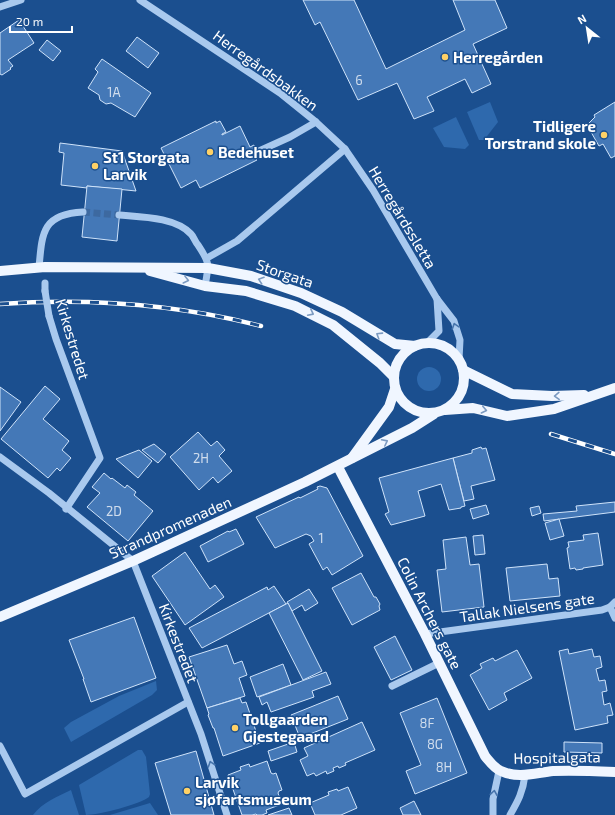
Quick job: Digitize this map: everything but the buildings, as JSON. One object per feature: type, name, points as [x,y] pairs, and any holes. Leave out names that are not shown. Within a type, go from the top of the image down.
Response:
[{"type":"main road","name":"Storgata","points":[[134,267],[205,286],[246,291],[295,306],[333,324],[380,363],[393,376]]},
{"type":"main road","name":"Storgata","points":[[0,271],[39,268],[208,268],[252,276],[302,293],[342,312],[394,344],[415,346]]},
{"type":"main road","points":[[445,410],[454,403],[461,393],[464,381],[463,370],[458,359],[450,350],[440,344],[427,343],[415,346],[404,353],[397,364],[393,376],[395,389],[401,400],[410,409],[422,413],[434,414],[445,410],[473,408],[507,416],[554,409],[615,388]]},
{"type":"main road","points":[[463,370],[512,394],[552,396],[596,394]]},
{"type":"main road","name":"Strandpromenaden","points":[[350,460],[390,407],[395,389]]},
{"type":"main road","name":"Strandpromenaden","points":[[0,617],[133,561],[338,467],[412,428],[434,414]]},
{"type":"main road","name":"Colin Archers gate","points":[[338,467],[425,634],[485,756],[499,771]]},
{"type":"main road","name":"Hospitalgata","points":[[499,771],[512,775],[525,775],[554,771],[615,772]]},
{"type":"street","points":[[0,7],[21,0]]},
{"type":"street","name":"Herregårdsbakken","points":[[140,0],[280,93],[345,148]]},
{"type":"street","points":[[259,151],[290,137],[316,122]]},
{"type":"street","points":[[207,258],[237,240],[345,148]]},
{"type":"street","name":"Herregårdssletta","points":[[345,148],[373,190],[437,299],[454,321],[460,340],[458,359]]},
{"type":"street","points":[[39,268],[41,241],[45,229],[59,216],[69,213],[83,212]]},
{"type":"street","points":[[120,215],[160,219],[178,226],[191,234],[207,258],[208,268],[205,286]]},
{"type":"street","name":"Kirkestredet","points":[[45,283],[49,316],[56,339],[100,458],[66,509]]},
{"type":"street","name":"Herregårdssletta","points":[[427,343],[439,331],[437,299]]},
{"type":"street","points":[[0,457],[133,561]]},
{"type":"street","name":"Kirkestredet","points":[[133,561],[201,734],[227,815]]},
{"type":"street","name":"Tallak Nielsens gate","points":[[425,634],[602,610],[612,605],[615,618]]},
{"type":"street","points":[[392,686],[439,663]]},
{"type":"street","points":[[0,746],[25,794],[188,702]]},
{"type":"street","points":[[493,815],[493,799],[499,771]]},
{"type":"street","points":[[510,815],[524,788],[525,775]]},
{"type":"shaded area","points":[[490,102],[498,122],[484,140],[479,140],[467,112]]},
{"type":"shaded area","points":[[456,117],[469,145],[465,149],[444,147],[433,128]]},
{"type":"shaded area","points":[[429,367],[438,370],[441,379],[438,388],[429,391],[420,388],[417,379],[420,370]]},
{"type":"shaded area","points":[[156,681],[157,690],[152,695],[71,742],[64,728],[71,722],[119,696]]},
{"type":"shaded area","points":[[138,750],[142,750],[146,757],[150,794],[149,797],[119,809],[86,815],[79,785]]},
{"type":"shaded area","points":[[71,790],[79,815],[33,815],[46,803]]},
{"type":"shaded area","points":[[150,803],[158,815],[110,815]]},
{"type":"tunnel","points":[[83,212],[119,215]]},
{"type":"railway","points":[[0,304],[33,302],[131,304],[197,312],[261,326]]},
{"type":"railway","points":[[551,434],[615,454]]},
{"type":"place","name":"Herregården","points":[[445,57]]},
{"type":"place","name":"Tidligere Torstrand skole","points":[[604,135]]},
{"type":"place","name":"Bedehuset","points":[[210,152]]},
{"type":"place","name":"St1 Storgata Larvik","points":[[95,166]]},
{"type":"place","name":"Tollgaarden Gjestegaard","points":[[235,728]]},
{"type":"place","name":"Larvik sjøfartsmuseum","points":[[187,791]]}]
